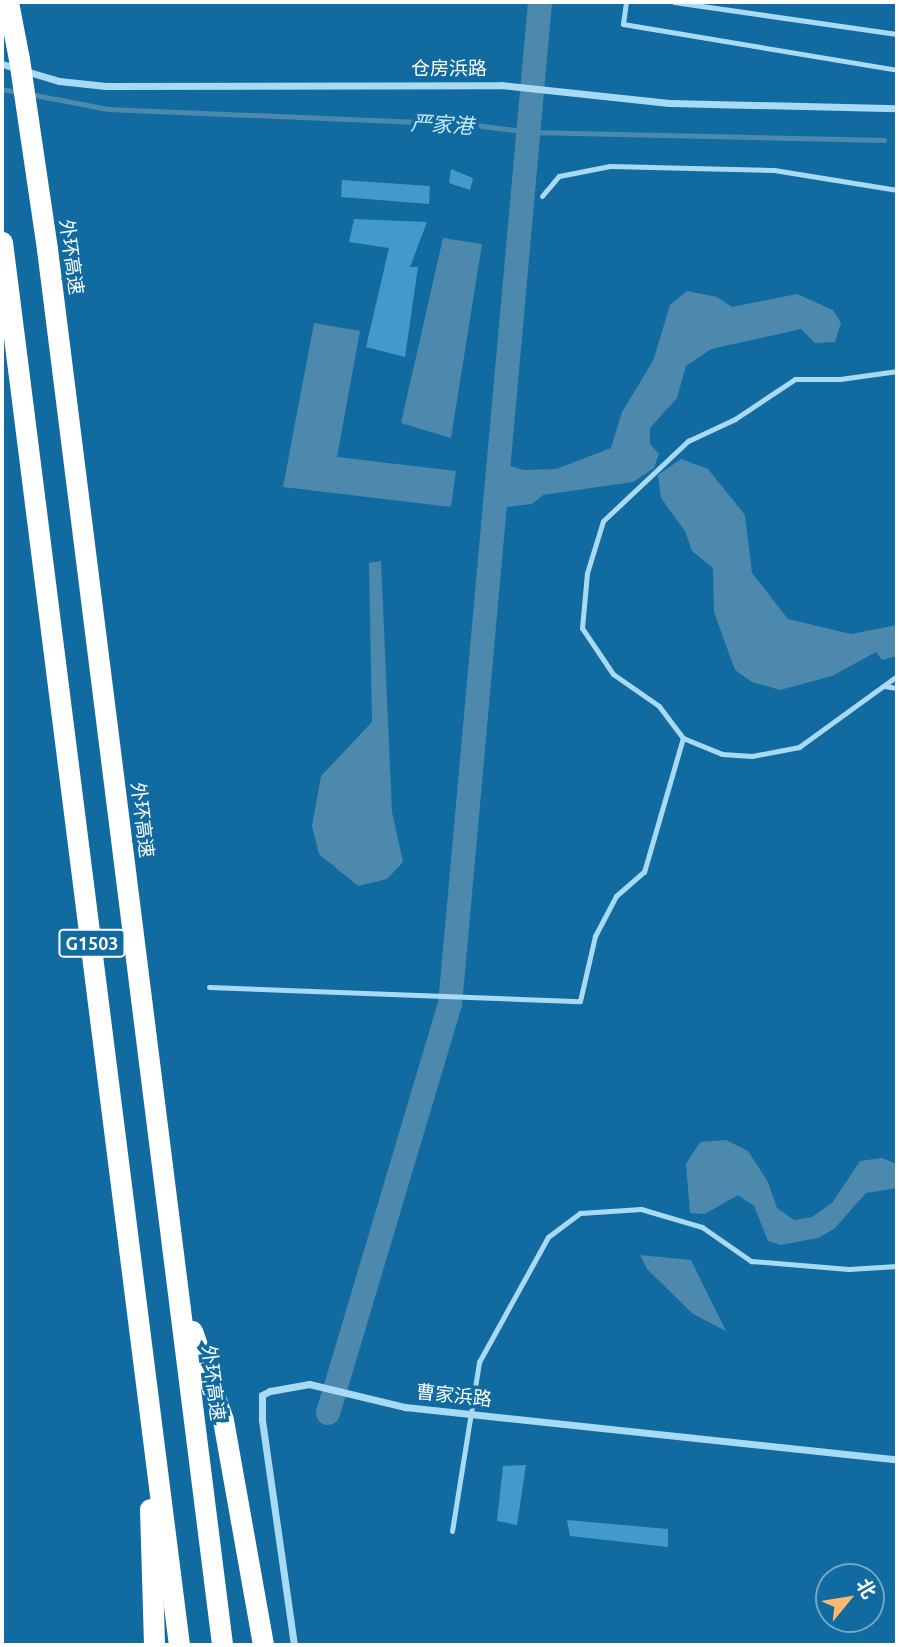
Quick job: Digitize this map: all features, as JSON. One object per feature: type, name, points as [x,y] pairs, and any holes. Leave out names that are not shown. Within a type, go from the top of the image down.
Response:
[{"type":"highway","name":"外环高速","points":[[8,2],[11,61],[47,249],[222,1645]]},
{"type":"highway","points":[[11,61],[16,2]]},
{"type":"highway","name":"G1503","points":[[2,242],[179,1645]]},
{"type":"highway","points":[[135,1287],[151,1518],[153,1645]]},
{"type":"highway","points":[[179,1293],[223,1420],[263,1645]]},
{"type":"street","name":"仓房浜路","points":[[11,61],[59,81],[106,86],[502,85],[669,103],[897,108]]},
{"type":"street","name":"曹家浜路","points":[[294,1645],[262,1395],[309,1384],[405,1407],[897,1460]]},
{"type":"lane","points":[[626,2],[623,24],[897,70]]},
{"type":"lane","points":[[674,2],[897,34]]},
{"type":"lane","points":[[542,196],[559,176],[610,166],[774,170],[897,190]]},
{"type":"lane","points":[[897,371],[841,379],[795,379],[735,419],[688,441],[603,521],[586,573],[582,628],[613,674],[659,706],[683,738],[722,754],[752,757],[799,747],[897,676]]},
{"type":"lane","points":[[884,686],[897,688]]},
{"type":"lane","points":[[209,987],[580,1001],[596,936],[616,896],[644,872],[683,738]]},
{"type":"lane","points":[[452,1531],[479,1362],[548,1237],[580,1213],[641,1209],[702,1227],[751,1261],[827,1269],[897,1266]]},
{"type":"water","points":[[443,238],[482,244],[451,438],[401,423]]},
{"type":"water","points":[[687,291],[717,297],[732,307],[797,294],[833,310],[841,323],[835,342],[815,343],[801,329],[711,349],[686,366],[677,398],[650,428],[650,444],[659,454],[654,468],[633,482],[543,495],[532,504],[496,508],[500,463],[524,470],[556,469],[611,448],[622,412],[653,361],[670,305]]},
{"type":"water","points":[[314,323],[360,331],[337,457],[456,471],[451,507],[283,487]]},
{"type":"water","points":[[681,459],[708,469],[745,515],[752,573],[788,619],[851,634],[897,625],[897,656],[882,660],[876,652],[832,676],[780,690],[752,682],[735,670],[714,612],[713,568],[692,551],[685,531],[661,498],[658,475]]},
{"type":"water","points":[[381,561],[392,812],[403,862],[387,879],[358,886],[319,854],[312,826],[321,776],[372,722],[369,563]]},
{"type":"water","points":[[726,1140],[748,1151],[768,1182],[777,1208],[794,1220],[812,1217],[832,1203],[860,1161],[882,1158],[897,1164],[897,1188],[866,1193],[834,1229],[818,1238],[781,1245],[768,1241],[754,1206],[738,1195],[705,1214],[690,1213],[686,1164],[700,1142]]},
{"type":"water","points":[[640,1255],[691,1260],[726,1331],[693,1314],[647,1269]]},
{"type":"building","points":[[451,169],[473,178],[470,190],[449,183]]},
{"type":"building","points":[[342,180],[430,186],[429,204],[341,197]]},
{"type":"building","points":[[354,219],[427,222],[410,267],[418,267],[405,357],[366,347],[389,248],[349,242]]},
{"type":"building","points":[[526,1465],[517,1525],[497,1521],[503,1466]]},
{"type":"building","points":[[567,1520],[668,1529],[668,1547],[570,1536]]},
{"type":"waterway","points":[[328,1413],[450,1005],[540,2]]},
{"type":"waterway","name":"严家港","points":[[2,89],[18,92]]},
{"type":"waterway","name":"严家港","points":[[30,94],[108,109],[466,124],[531,132],[884,140]]}]
